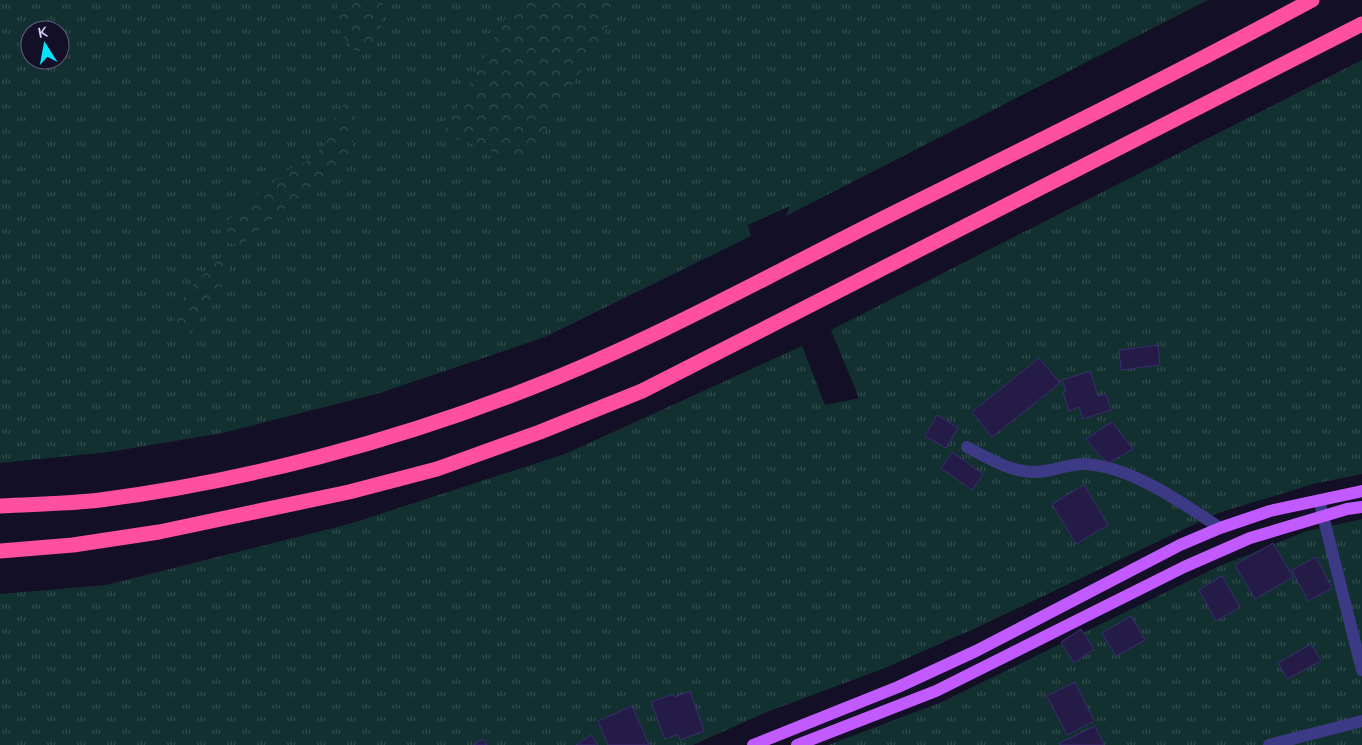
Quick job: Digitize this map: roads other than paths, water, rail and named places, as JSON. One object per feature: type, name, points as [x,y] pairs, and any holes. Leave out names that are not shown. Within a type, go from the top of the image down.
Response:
[{"type":"highway","points":[[0,506],[97,501],[226,479],[424,427],[534,387],[649,336],[1201,60],[1312,0]]},
{"type":"highway","points":[[0,552],[73,545],[159,532],[251,514],[349,492],[437,469],[540,432],[642,391],[1362,24]]},
{"type":"main road","points":[[753,745],[898,687],[976,651],[1180,545],[1220,528],[1270,511],[1362,492]]},
{"type":"main road","points":[[798,745],[936,691],[1184,567],[1242,541],[1347,509],[1362,507]]},
{"type":"street","points":[[967,447],[1005,467],[1024,472],[1044,472],[1083,464],[1107,468],[1149,483],[1220,528]]},
{"type":"street","points":[[1319,500],[1362,670]]},
{"type":"street","points":[[1269,745],[1362,721]]}]
